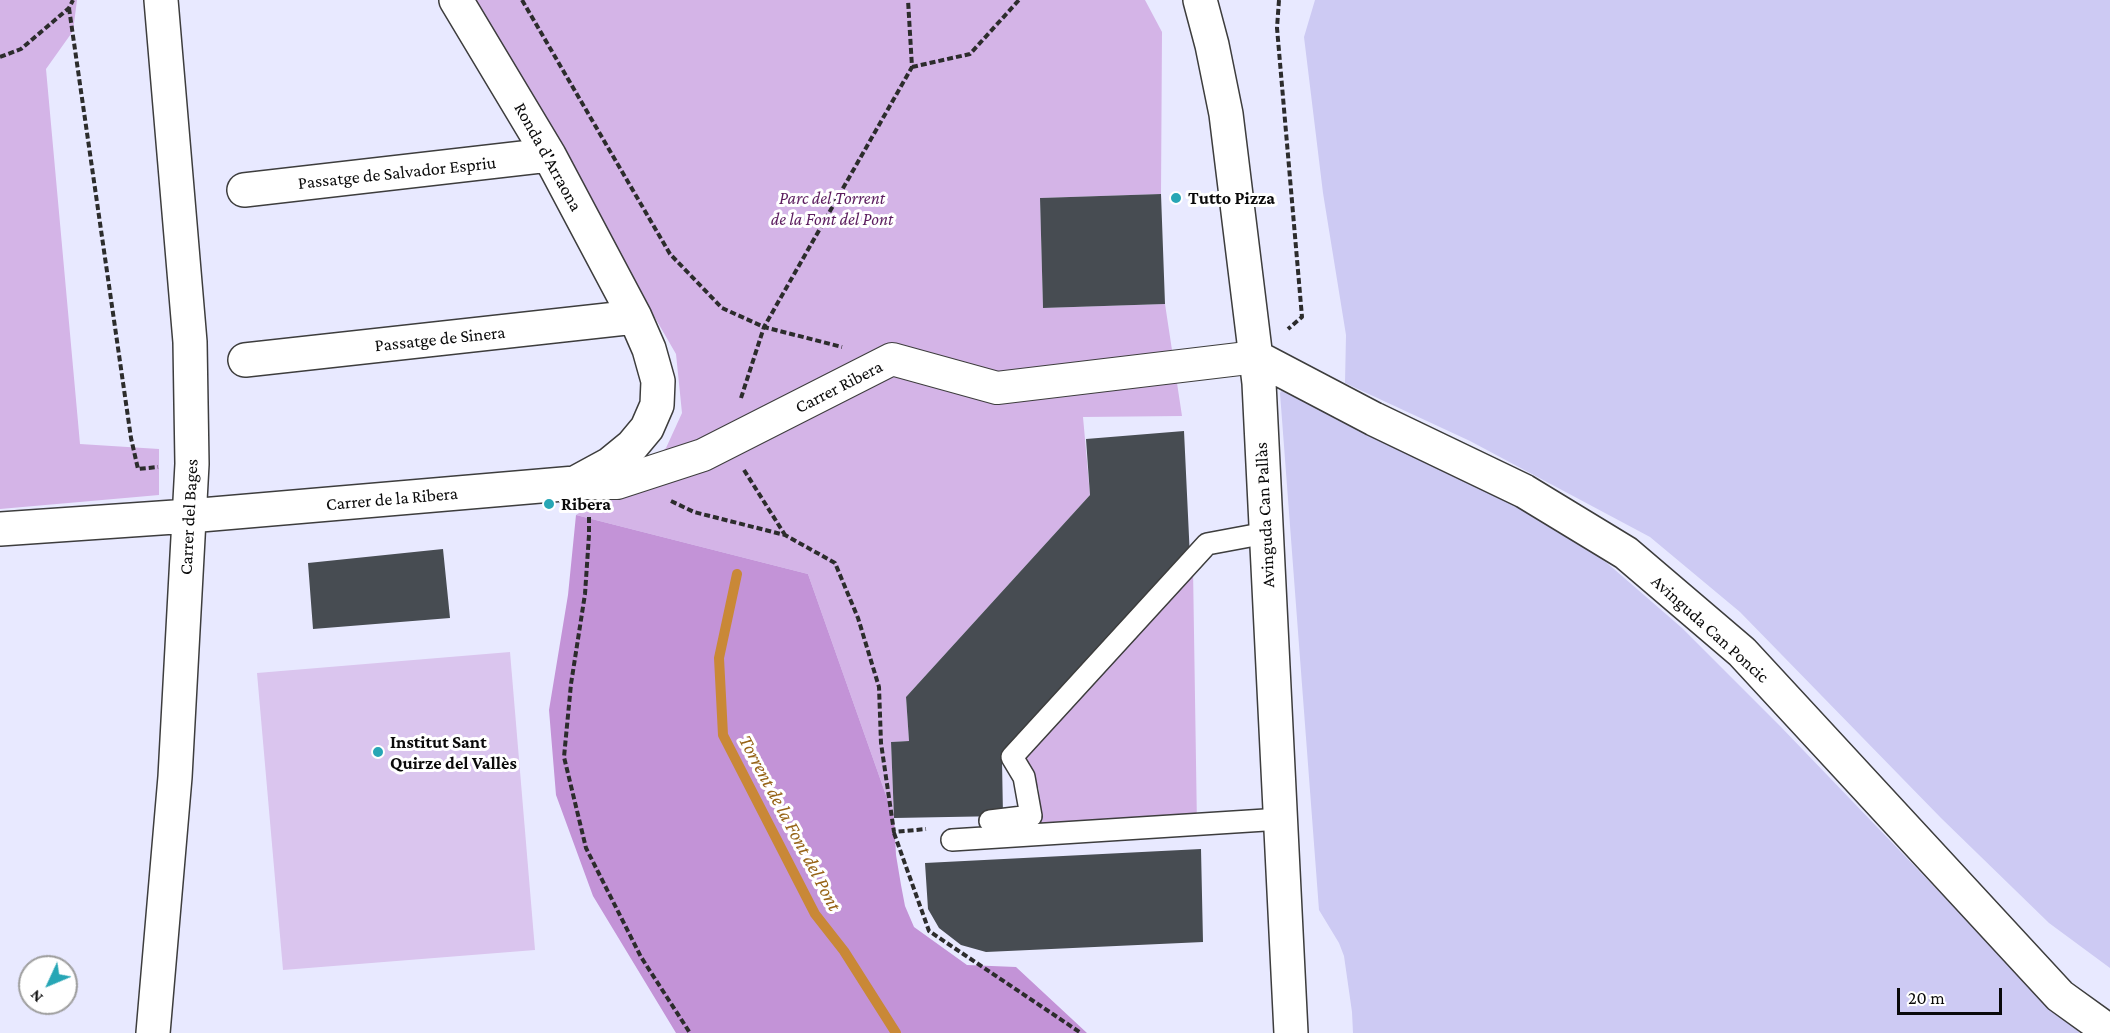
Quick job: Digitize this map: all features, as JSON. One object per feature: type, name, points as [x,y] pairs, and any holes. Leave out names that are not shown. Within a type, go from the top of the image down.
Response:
[{"type":"street","name":"Carrer del Bages","points":[[153,1033],[175,777],[192,464],[190,342],[161,0]]},
{"type":"street","name":"Ronda d'Arraona","points":[[456,0],[549,155],[635,317]]},
{"type":"street","name":"Avinguda Can Pallàs","points":[[1199,0],[1212,45],[1226,114],[1256,357],[1291,1033]]},
{"type":"street","name":"Passatge de Salvador Espriu","points":[[244,190],[549,155]]},
{"type":"street","name":"Passatge de Sinera","points":[[245,360],[635,317]]},
{"type":"street","name":"Carrer de la Ribera","points":[[0,529],[189,516],[575,483],[610,464],[632,446],[647,428],[657,405],[658,381],[649,349],[635,317]]},
{"type":"street","name":"Carrer Ribera","points":[[575,483],[617,483],[703,455],[892,359],[997,388],[1256,357]]},
{"type":"street","name":"Avinguda Can Poncic","points":[[1256,357],[1374,419],[1524,491],[1626,554],[1742,652],[2060,996],[2110,1032]]},
{"type":"lane","points":[[990,822],[1031,816],[1024,777],[1012,757],[1207,544],[1266,533]]},
{"type":"lane","points":[[944,834],[1281,819]]},
{"type":"path","points":[[0,57],[21,49],[69,8],[73,0]]},
{"type":"path","points":[[522,0],[670,254],[723,308],[764,327],[892,359]]},
{"type":"path","points":[[785,535],[727,444],[764,327],[912,67],[908,0]]},
{"type":"path","points":[[912,67],[970,54],[1019,0]]},
{"type":"path","points":[[1256,357],[1302,317],[1277,28],[1279,0]]},
{"type":"path","points":[[69,8],[131,438],[138,469],[192,464]]},
{"type":"path","points":[[626,480],[694,512],[785,535],[835,563],[858,618],[879,687],[881,743],[894,832],[929,931],[1081,1033]]},
{"type":"path","points":[[575,483],[588,507],[589,535],[585,594],[571,684],[564,758],[586,848],[641,957],[690,1033]]},
{"type":"path","points":[[894,832],[944,834]]},
{"type":"shaded area","points":[[1315,0],[2110,0],[2110,968],[2049,923],[1941,818],[1740,612],[1650,537],[1470,441],[1345,383],[1346,335],[1323,193],[1304,37]]},
{"type":"shaded area","points":[[1285,385],[1521,503],[1607,563],[1682,628],[1781,727],[1998,955],[2080,1033],[1353,1033],[1344,956],[1339,943],[1319,910],[1280,393]]},
{"type":"shaded area","points":[[576,515],[808,574],[894,818],[896,855],[901,885],[905,906],[914,927],[967,965],[1016,967],[1087,1033],[676,1033],[593,896],[556,795],[549,710],[568,595]]},
{"type":"shaded area","points":[[510,652],[535,950],[283,970],[257,673]]},
{"type":"green space","points":[[0,0],[77,0],[73,31],[46,69],[80,444],[159,449],[159,495],[0,509]]},
{"type":"green space","name":"Parc del Torrent de la Font del Pont","points":[[471,0],[1145,0],[1162,32],[1161,194],[1040,198],[1043,308],[1165,304],[1182,416],[1083,417],[1090,495],[906,697],[909,741],[891,742],[894,818],[808,574],[576,515],[637,476],[666,448],[682,413],[676,354]]},
{"type":"green space","points":[[1193,568],[1197,827],[1040,829],[1039,789],[1018,757]]},
{"type":"building","points":[[1161,194],[1165,304],[1043,308],[1040,198]]},
{"type":"building","points":[[1184,431],[1190,558],[1002,761],[1003,816],[894,818],[891,742],[909,741],[906,697],[1090,495],[1086,439]]},
{"type":"building","points":[[443,549],[450,618],[313,629],[308,563]]},
{"type":"building","points":[[1201,849],[1203,942],[986,952],[961,945],[939,928],[928,909],[925,863]]},
{"type":"waterway","name":"Torrent de la Font del Pont","points":[[737,574],[719,658],[723,735],[815,914],[844,951],[896,1033]]},
{"type":"place","name":"Tutto Pizza","points":[[1176,198]]},
{"type":"place","name":"Ribera","points":[[549,504]]},
{"type":"place","name":"Institut Sant Quirze del Vallès","points":[[378,752]]}]
